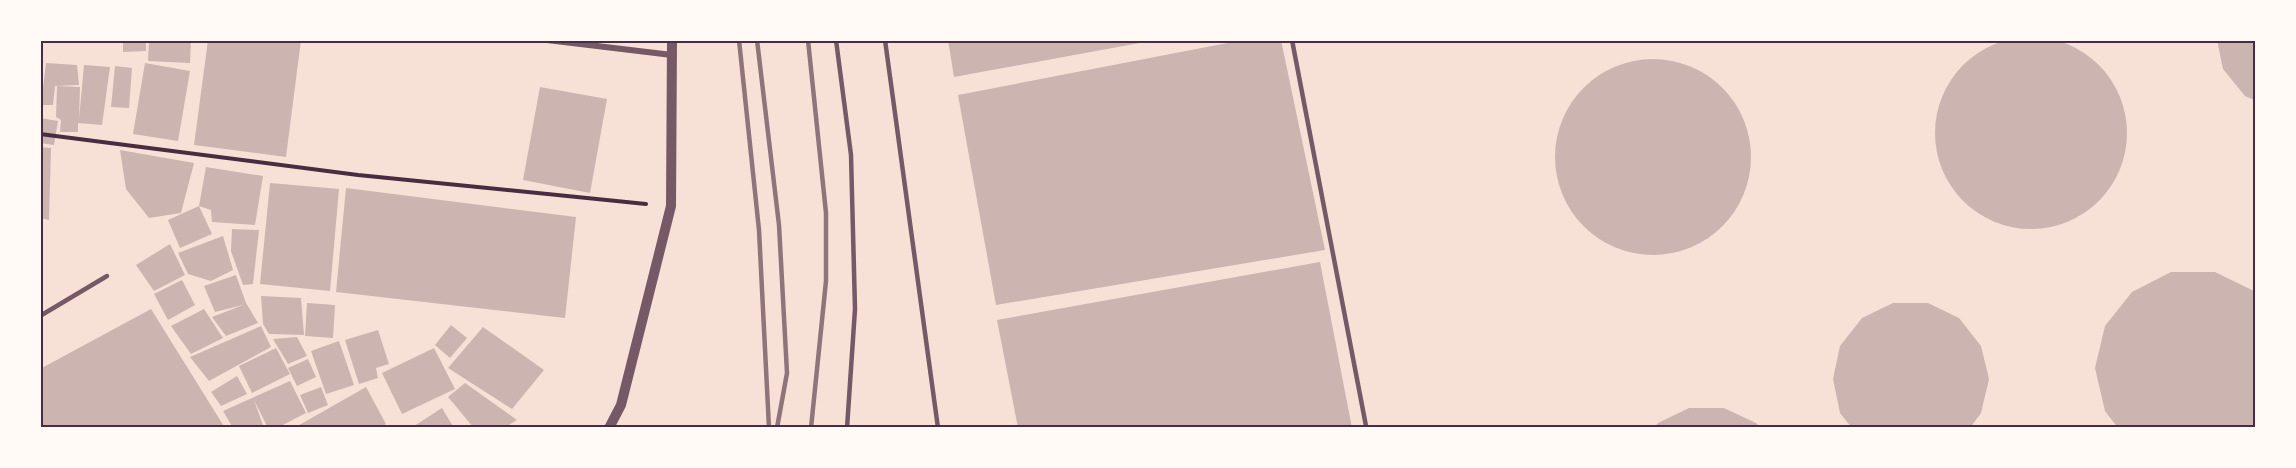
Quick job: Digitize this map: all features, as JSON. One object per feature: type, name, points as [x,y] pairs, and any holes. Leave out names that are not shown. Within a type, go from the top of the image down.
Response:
[{"type":"street","points":[[547,40],[672,55]]},
{"type":"street","points":[[609,428],[621,405],[671,206],[672,40]]},
{"type":"lane","points":[[837,40],[851,155],[852,190],[855,309],[847,428]]},
{"type":"lane","points":[[885,40],[938,428]]},
{"type":"lane","points":[[1292,40],[1366,426]]},
{"type":"lane","points":[[40,316],[107,276]]},
{"type":"path","points":[[40,134],[358,175],[671,206]]},
{"type":"building","points":[[2040,37],[2068,44],[2085,53],[2099,65],[2111,79],[2120,96],[2126,114],[2126,152],[2120,170],[2111,187],[2099,201],[2085,213],[2068,222],[2050,228],[2022,229],[1994,222],[1977,213],[1951,187],[1936,152],[1935,124],[1942,96],[1951,79],[1977,53],[2012,38]]},
{"type":"building","points":[[123,40],[146,40],[146,51],[123,52]]},
{"type":"building","points":[[149,40],[191,40],[190,63],[148,61]]},
{"type":"building","points":[[208,40],[301,40],[286,157],[194,145]]},
{"type":"building","points":[[948,40],[1145,40],[1145,42],[954,77]]},
{"type":"building","points":[[1243,40],[1281,40],[1325,250],[996,305],[958,95]]},
{"type":"building","points":[[2217,40],[2256,40],[2256,101],[2245,96],[2223,69]]},
{"type":"building","points":[[1653,59],[1672,61],[1690,67],[1707,76],[1722,88],[1734,103],[1743,120],[1749,138],[1751,157],[1749,176],[1743,194],[1734,211],[1722,226],[1707,238],[1690,247],[1672,253],[1653,255],[1634,253],[1616,247],[1599,238],[1584,226],[1572,211],[1563,194],[1557,176],[1555,157],[1557,138],[1563,120],[1572,103],[1584,88],[1599,76],[1616,67],[1634,61]]},
{"type":"building","points":[[46,63],[77,65],[79,85],[54,86],[53,105],[41,105]]},
{"type":"building","points":[[145,63],[190,71],[178,141],[133,134]]},
{"type":"building","points":[[84,65],[110,67],[102,125],[78,123],[78,132],[60,132],[61,120],[56,117],[57,86],[80,87],[79,119]]},
{"type":"building","points":[[115,66],[132,68],[129,108],[111,107]]},
{"type":"building","points":[[540,87],[607,99],[590,193],[523,180]]},
{"type":"building","points":[[40,118],[58,121],[54,145],[40,143]]},
{"type":"building","points":[[40,147],[51,148],[49,220],[40,218]]},
{"type":"building","points":[[120,150],[194,163],[181,213],[149,218],[126,189]]},
{"type":"building","points":[[206,167],[263,176],[255,225],[212,222],[211,210],[199,206]]},
{"type":"building","points":[[270,183],[339,189],[330,291],[260,284]]},
{"type":"building","points":[[346,188],[576,217],[565,318],[336,292]]},
{"type":"building","points":[[199,206],[212,234],[180,248],[168,220]]},
{"type":"building","points":[[232,229],[259,230],[253,284],[243,285],[231,251]]},
{"type":"building","points":[[223,236],[233,270],[211,281],[188,274],[178,253]]},
{"type":"building","points":[[170,244],[185,275],[154,291],[136,265]]},
{"type":"building","points":[[1320,262],[1352,428],[1018,428],[997,320]]},
{"type":"building","points":[[2171,272],[2215,272],[2256,292],[2256,428],[2118,428],[2105,411],[2095,368],[2105,326],[2132,292]]},
{"type":"building","points":[[236,275],[246,303],[258,323],[226,336],[212,317],[243,305],[215,312],[204,286]]},
{"type":"building","points":[[182,280],[195,305],[168,320],[154,294]]},
{"type":"building","points":[[261,296],[301,298],[304,335],[269,334],[263,324]]},
{"type":"building","points":[[307,303],[335,305],[333,338],[305,336]]},
{"type":"building","points":[[1893,303],[1928,303],[1959,318],[1981,346],[1989,379],[1981,413],[1970,428],[1852,428],[1840,413],[1833,379],[1840,346],[1862,318]]},
{"type":"building","points":[[151,309],[225,428],[40,428],[40,369]]},
{"type":"building","points":[[204,309],[223,338],[191,354],[171,326]]},
{"type":"building","points":[[451,325],[467,338],[450,358],[435,345]]},
{"type":"building","points":[[261,326],[271,347],[209,381],[190,357]]},
{"type":"building","points":[[483,327],[544,370],[512,409],[448,368]]},
{"type":"building","points":[[378,330],[389,364],[376,368],[378,378],[359,384],[345,340]]},
{"type":"building","points":[[297,337],[307,356],[288,364],[273,339]]},
{"type":"building","points":[[339,341],[354,385],[326,394],[311,351]]},
{"type":"building","points":[[276,348],[290,374],[252,393],[239,366]]},
{"type":"building","points":[[434,348],[455,389],[402,414],[382,373]]},
{"type":"building","points":[[308,359],[316,377],[297,386],[288,368]]},
{"type":"building","points":[[237,376],[247,394],[221,406],[211,392]]},
{"type":"building","points":[[290,381],[306,413],[277,428],[268,428],[254,400],[264,428],[233,428],[223,411]]},
{"type":"building","points":[[465,383],[517,420],[504,428],[474,428],[448,397]]},
{"type":"building","points":[[321,387],[328,405],[308,413],[300,395]]},
{"type":"building","points":[[366,387],[386,424],[379,428],[294,428]]},
{"type":"building","points":[[442,408],[454,428],[411,428]]},
{"type":"building","points":[[1689,408],[1724,408],[1756,423],[1760,428],[1654,428],[1658,423]]},
{"type":"railway","points":[[739,40],[759,230],[769,428]]},
{"type":"railway","points":[[757,40],[779,225],[787,373],[777,428]]},
{"type":"railway","points":[[808,40],[826,213],[826,281],[811,428]]}]
